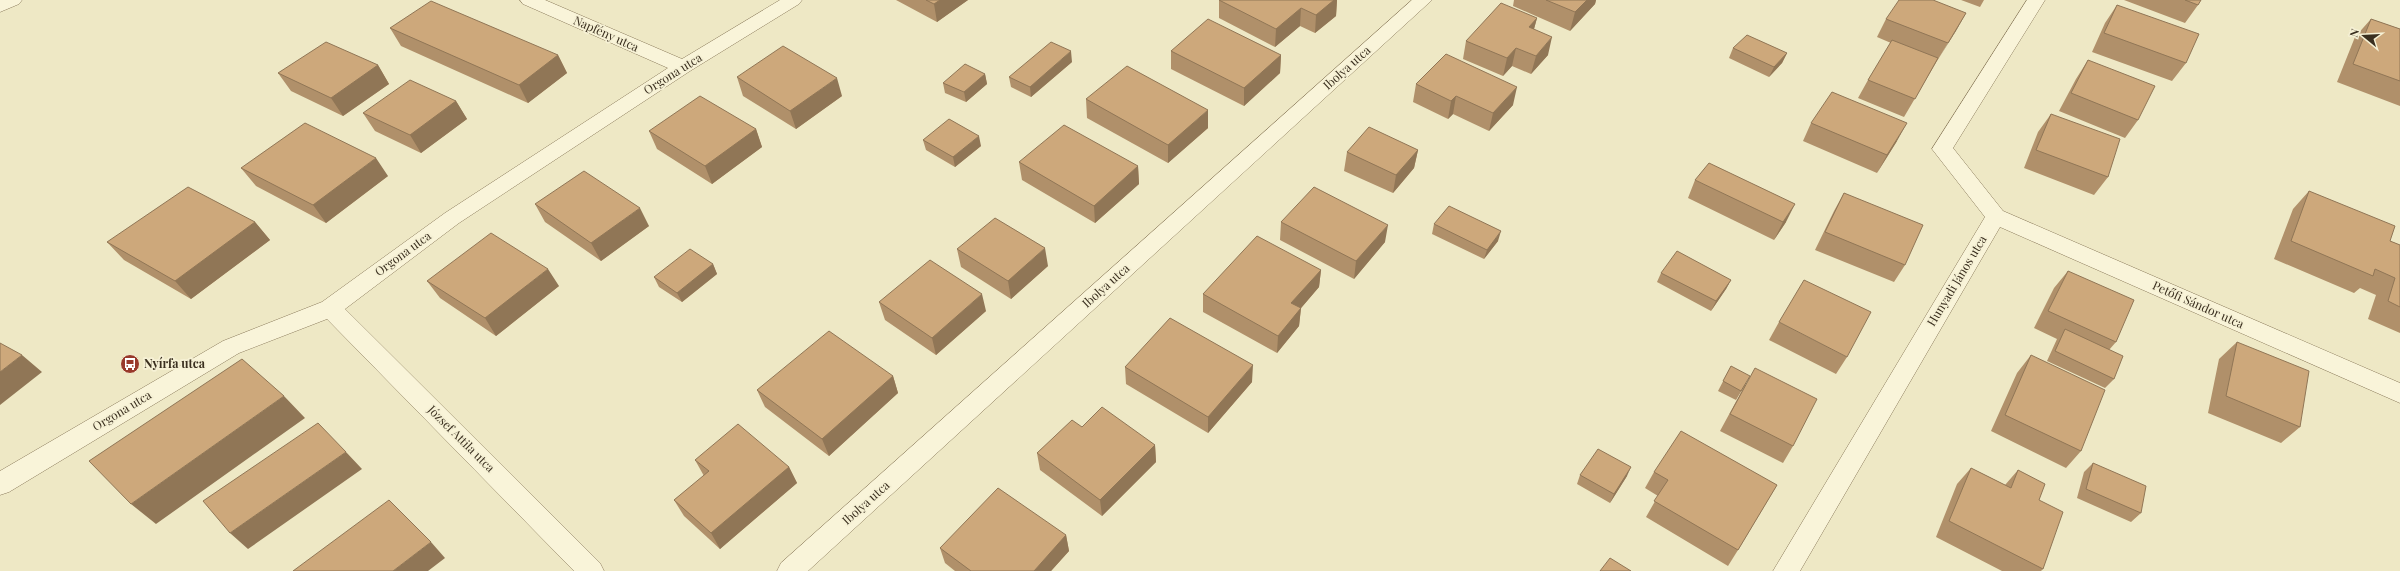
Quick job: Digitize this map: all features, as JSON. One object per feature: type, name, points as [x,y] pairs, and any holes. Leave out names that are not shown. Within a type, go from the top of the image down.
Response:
[{"type":"street","points":[[0,6],[13,0]]},
{"type":"street","name":"Napfény utca","points":[[529,0],[682,67]]},
{"type":"street","name":"Orgona utca","points":[[0,484],[231,347],[330,308],[452,218],[682,67],[793,0]]},
{"type":"street","name":"Ibolya utca","points":[[790,571],[1423,0]]},
{"type":"street","points":[[1996,216],[1942,149],[2036,0]]},
{"type":"street","name":"Petőfi Sándor utca","points":[[1996,216],[2400,393]]},
{"type":"street","name":"Hunyadi János utca","points":[[1786,571],[1996,216]]},
{"type":"street","name":"József Attila utca","points":[[330,308],[592,571]]},
{"type":"building","points":[[926,0],[940,0],[934,4]]},
{"type":"building","points":[[1219,0],[1334,0],[1316,15],[1301,8],[1276,29]]},
{"type":"building","points":[[1546,0],[1587,0],[1575,12]]},
{"type":"building","points":[[1899,0],[1933,0],[1966,13],[1948,43],[1886,19]]},
{"type":"building","points":[[2185,0],[2201,0],[2198,5]]},
{"type":"building","points":[[431,1],[558,55],[519,85],[390,28]]},
{"type":"building","points":[[1501,3],[1537,18],[1529,27],[1552,37],[1536,56],[1516,48],[1507,58],[1466,41]]},
{"type":"building","points":[[2117,5],[2199,34],[2186,63],[2104,33]]},
{"type":"building","points":[[1208,19],[1281,55],[1244,88],[1171,51]]},
{"type":"building","points":[[2371,19],[2400,29],[2400,81],[2353,64]]},
{"type":"building","points":[[1747,35],[1787,53],[1774,67],[1733,48]]},
{"type":"building","points":[[1892,40],[1938,58],[1915,99],[1868,80]]},
{"type":"building","points":[[326,42],[378,65],[331,98],[278,73]]},
{"type":"building","points":[[1051,42],[1071,51],[1030,87],[1009,77]]},
{"type":"building","points":[[783,46],[837,78],[790,111],[737,77]]},
{"type":"building","points":[[1446,54],[1517,87],[1493,113],[1456,96],[1451,101],[1416,84]]},
{"type":"building","points":[[2088,60],[2155,86],[2138,120],[2071,93]]},
{"type":"building","points":[[965,64],[985,74],[964,92],[943,83]]},
{"type":"building","points":[[1127,66],[1208,110],[1168,145],[1086,99]]},
{"type":"building","points":[[410,80],[456,101],[410,135],[363,113]]},
{"type":"building","points":[[1832,92],[1907,123],[1887,155],[1811,123]]},
{"type":"building","points":[[700,96],[756,129],[705,166],[649,131]]},
{"type":"building","points":[[2051,114],[2120,139],[2108,177],[2036,150]]},
{"type":"building","points":[[949,119],[979,136],[953,157],[923,140]]},
{"type":"building","points":[[305,123],[376,158],[313,205],[241,168]]},
{"type":"building","points":[[1064,125],[1138,166],[1094,206],[1019,162]]},
{"type":"building","points":[[1369,127],[1418,150],[1396,175],[1347,152]]},
{"type":"building","points":[[1709,163],[1795,204],[1783,222],[1695,180]]},
{"type":"building","points":[[584,171],[640,208],[591,243],[535,204]]},
{"type":"building","points":[[188,187],[255,222],[175,281],[107,242]]},
{"type":"building","points":[[1314,187],[1388,225],[1356,261],[1281,222]]},
{"type":"building","points":[[2309,191],[2395,226],[2390,241],[2400,245],[2400,307],[2388,301],[2395,278],[2375,269],[2373,276],[2291,241]]},
{"type":"building","points":[[1844,193],[1923,225],[1905,265],[1825,232]]},
{"type":"building","points":[[1449,206],[1501,231],[1487,250],[1434,224]]},
{"type":"building","points":[[995,218],[1045,248],[1008,281],[957,249]]},
{"type":"building","points":[[491,233],[548,269],[485,318],[427,281]]},
{"type":"building","points":[[1257,236],[1321,270],[1291,303],[1301,308],[1278,336],[1203,294]]},
{"type":"building","points":[[690,249],[713,264],[677,293],[654,277]]},
{"type":"building","points":[[1677,251],[1731,280],[1716,301],[1661,273]]},
{"type":"building","points":[[930,260],[982,294],[932,338],[879,302]]},
{"type":"building","points":[[2068,271],[2134,300],[2116,342],[2048,311]]},
{"type":"building","points":[[1804,280],[1871,312],[1847,357],[1779,322]]},
{"type":"building","points":[[1170,318],[1253,365],[1208,417],[1125,367]]},
{"type":"building","points":[[2065,329],[2123,356],[2114,379],[2055,351]]},
{"type":"building","points":[[829,331],[893,376],[822,439],[757,390]]},
{"type":"building","points":[[2237,342],[2309,371],[2300,427],[2226,396]]},
{"type":"building","points":[[0,343],[22,355],[0,372]]},
{"type":"building","points":[[2031,355],[2105,390],[2081,451],[2005,415]]},
{"type":"building","points":[[242,359],[284,396],[131,504],[89,461]]},
{"type":"building","points":[[1731,366],[1750,376],[1741,391],[1723,381]]},
{"type":"building","points":[[1755,368],[1817,399],[1793,446],[1730,414]]},
{"type":"building","points":[[1102,407],[1155,445],[1100,500],[1037,453],[1072,420],[1082,427]]},
{"type":"building","points":[[318,423],[346,452],[230,533],[203,501]]},
{"type":"building","points":[[738,424],[789,467],[711,533],[674,500],[709,471],[695,460]]},
{"type":"building","points":[[1681,431],[1777,485],[1738,550],[1654,501],[1668,480],[1654,472]]},
{"type":"building","points":[[1598,449],[1631,467],[1614,494],[1580,475]]},
{"type":"building","points":[[2093,463],[2146,486],[2141,513],[2086,489]]},
{"type":"building","points":[[1971,468],[2011,488],[2018,470],[2045,484],[2039,500],[2063,512],[2043,569],[1949,521]]},
{"type":"building","points":[[998,488],[1066,535],[1034,571],[971,571],[940,548]]},
{"type":"building","points":[[389,500],[431,542],[393,571],[293,571]]},
{"type":"building","points":[[1610,558],[1631,571],[1600,571]]},
{"type":"place","name":"Nyírfa utca","points":[[130,364]]}]
